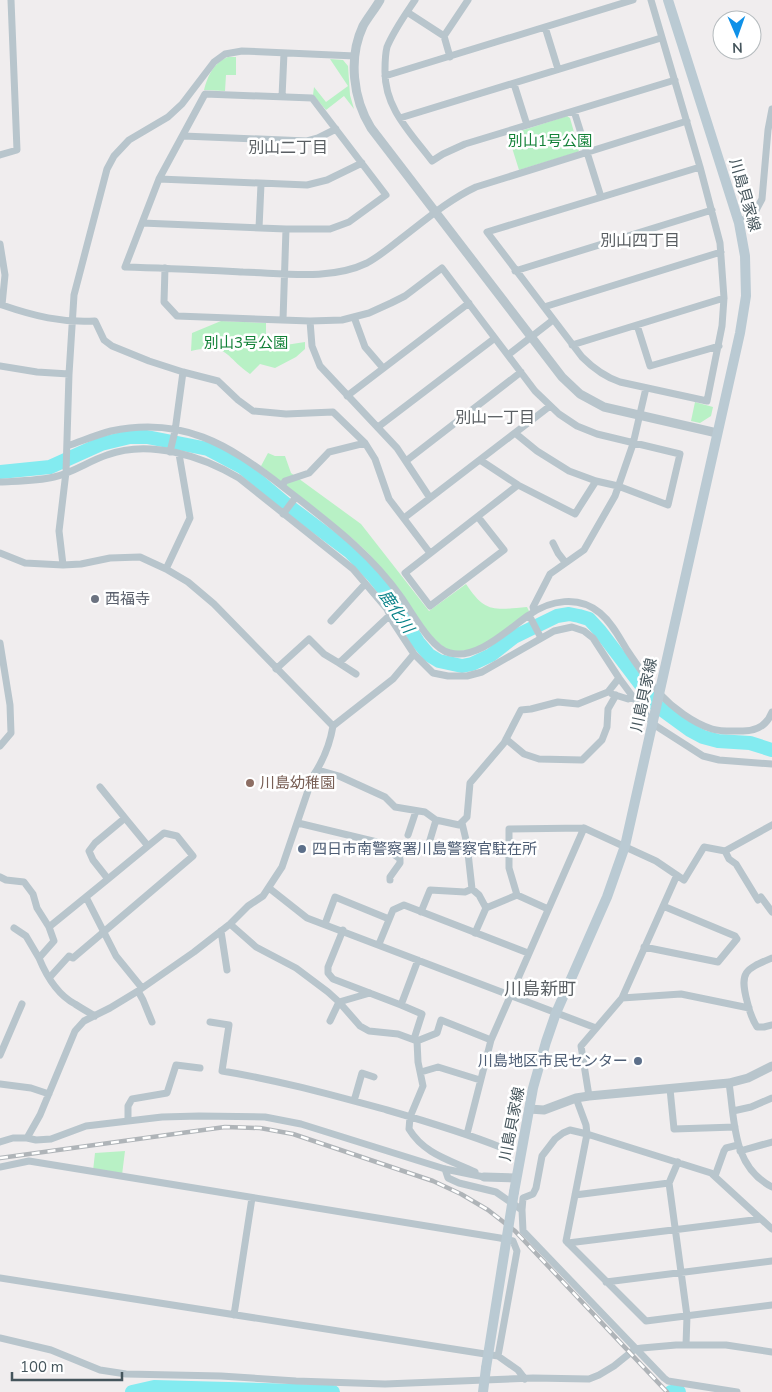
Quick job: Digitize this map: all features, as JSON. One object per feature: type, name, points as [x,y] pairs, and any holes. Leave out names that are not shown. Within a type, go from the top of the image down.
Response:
[{"type":"main road","name":"川島貝家線","points":[[484,1385],[516,1178],[533,1088],[556,1013],[607,897],[625,846],[740,333],[746,296],[745,256],[739,223],[668,0]]},
{"type":"street","points":[[0,154],[17,150],[11,0]]},
{"type":"street","points":[[380,0],[364,25],[358,40],[355,56],[356,90],[368,123],[562,377],[580,394],[604,407],[717,433]]},
{"type":"street","points":[[415,0],[386,50],[384,76],[389,99],[400,118],[432,161],[465,144],[675,80]]},
{"type":"street","points":[[444,36],[468,0]]},
{"type":"street","points":[[384,76],[633,0]]},
{"type":"street","points":[[651,0],[661,38],[675,80],[686,121],[700,167],[712,210],[721,252],[724,298],[719,346],[707,401],[646,388],[608,377],[588,364],[487,232],[700,167]]},
{"type":"street","points":[[407,12],[444,36],[450,57]]},
{"type":"street","points":[[545,27],[558,69]]},
{"type":"street","points":[[400,118],[661,38]]},
{"type":"street","points":[[63,564],[59,531],[66,470],[74,295],[95,211],[107,170],[114,156],[129,140],[174,112],[214,62],[225,54],[242,51],[355,56]]},
{"type":"street","points":[[282,97],[284,53]]},
{"type":"street","points":[[514,84],[527,125]]},
{"type":"street","points":[[142,223],[317,230],[338,227],[356,218],[388,194],[312,98],[205,94],[159,179],[142,223],[125,267],[336,274],[378,257],[436,212],[476,187],[686,121]]},
{"type":"street","points":[[739,223],[755,212],[762,199],[768,130],[772,109]]},
{"type":"street","points":[[574,110],[601,198]]},
{"type":"street","points":[[183,136],[307,141],[336,129]]},
{"type":"street","points":[[159,179],[307,185],[321,183],[362,163]]},
{"type":"street","points":[[259,228],[262,184]]},
{"type":"street","points":[[515,270],[712,210]]},
{"type":"street","points":[[283,320],[286,229]]},
{"type":"street","points":[[0,244],[6,275],[2,305],[28,314],[73,322],[96,322],[104,340],[112,346],[183,372],[218,380],[248,409],[254,411],[286,414],[333,412],[365,443],[375,459],[389,499],[430,553]]},
{"type":"street","points":[[544,307],[721,252]]},
{"type":"street","points":[[165,268],[164,302],[177,316],[331,321],[378,310],[398,300],[442,266],[535,391],[550,406],[589,432],[680,454],[668,505],[618,486],[596,481],[569,471],[537,451],[515,432]]},
{"type":"street","points":[[572,345],[724,298]]},
{"type":"street","points":[[348,396],[469,303]]},
{"type":"street","points":[[354,317],[363,342],[372,358],[383,368]]},
{"type":"street","points":[[508,355],[553,320]]},
{"type":"street","points":[[310,321],[312,346],[316,359],[325,372],[397,448],[430,498]]},
{"type":"street","points":[[638,325],[650,366],[719,346]]},
{"type":"street","points":[[378,427],[495,338]]},
{"type":"street","points":[[0,366],[36,372],[69,374]]},
{"type":"street","points":[[170,451],[175,430],[183,372]]},
{"type":"street","points":[[406,461],[521,372]]},
{"type":"street","points":[[540,636],[531,614],[533,608],[550,574],[584,550],[615,496],[633,444],[646,388]]},
{"type":"street","points":[[404,518],[550,406]]},
{"type":"street","points":[[67,448],[109,432],[138,427],[160,426],[200,436],[227,448],[250,462],[282,486],[365,553],[441,650],[459,654],[474,652],[492,642],[531,614],[551,604],[562,601],[577,602],[601,613],[660,693],[684,715],[712,729],[726,732],[748,731],[763,726],[772,712]]},
{"type":"street","points":[[282,486],[285,481],[308,473],[328,452],[365,443]]},
{"type":"street","points":[[0,482],[54,477],[66,470],[109,454],[128,450],[170,451],[200,459],[220,467],[238,478],[336,554],[380,600],[414,654],[433,673],[448,676],[467,676],[482,672],[540,636],[572,627],[584,631],[593,638],[619,678],[653,724],[704,756],[720,760],[772,764]]},
{"type":"street","points":[[166,569],[190,518],[179,454]]},
{"type":"street","points":[[480,460],[518,485],[575,514],[596,481]]},
{"type":"street","points":[[478,517],[504,550],[430,606],[405,573],[518,485]]},
{"type":"street","points":[[284,513],[296,498]]},
{"type":"street","points":[[553,542],[558,554],[566,562]]},
{"type":"street","points":[[0,553],[24,563],[81,564],[110,558],[140,558],[166,569],[188,582],[214,604],[333,726]]},
{"type":"street","points":[[330,621],[365,584]]},
{"type":"street","points":[[339,663],[390,615]]},
{"type":"street","points":[[276,669],[309,639],[324,654],[356,674]]},
{"type":"street","points":[[0,643],[10,705],[11,734],[0,746]]},
{"type":"street","points":[[27,1138],[40,1115],[76,1031],[84,1021],[140,990],[221,931],[248,906],[263,896],[282,867],[313,776],[318,770],[331,738],[333,726],[393,679],[414,654]]},
{"type":"street","points":[[318,770],[339,776],[385,797],[395,807],[428,813],[436,820],[459,826],[468,814],[470,783],[506,739],[521,710],[558,702],[578,704],[608,692],[619,678]]},
{"type":"street","points":[[608,692],[628,699],[633,697]]},
{"type":"street","points":[[506,739],[524,754],[540,759],[582,760],[602,740],[607,727],[608,709],[616,695]]},
{"type":"street","points":[[100,788],[148,846]]},
{"type":"street","points":[[408,835],[416,810]]},
{"type":"street","points":[[108,879],[93,860],[89,851],[95,843],[124,818]]},
{"type":"street","points":[[430,840],[436,820]]},
{"type":"street","points":[[298,823],[377,842],[400,859],[400,863],[390,877],[390,880]]},
{"type":"street","points":[[462,823],[467,844],[472,889],[486,908]]},
{"type":"street","points":[[517,896],[509,868],[508,827],[584,828],[656,861],[684,880],[704,847],[725,851],[772,825]]},
{"type":"street","points":[[467,1134],[490,1040],[584,828]]},
{"type":"street","points":[[49,927],[164,833],[177,836],[193,856],[74,956],[69,956],[50,978]]},
{"type":"street","points":[[725,851],[729,859],[736,864],[758,900],[761,897],[772,912]]},
{"type":"street","points":[[589,1096],[581,1046],[622,998],[677,875]]},
{"type":"street","points":[[0,877],[6,880],[24,882],[33,894],[37,908],[49,927],[54,941],[39,958]]},
{"type":"street","points":[[269,888],[307,918],[380,944],[596,1028]]},
{"type":"street","points":[[421,912],[430,890],[465,892],[472,889]]},
{"type":"street","points":[[475,933],[486,908],[517,896],[548,909]]},
{"type":"street","points":[[86,897],[116,956],[140,990],[152,1022]]},
{"type":"street","points":[[325,924],[335,897],[389,919]]},
{"type":"street","points":[[380,944],[392,910],[404,905],[528,953]]},
{"type":"street","points":[[644,947],[718,962],[737,939],[735,936],[663,906]]},
{"type":"street","points":[[230,924],[256,947],[296,968],[340,1002],[360,1026],[365,1029],[374,1032],[398,1034],[415,1040],[437,1033],[441,1020],[490,1040]]},
{"type":"street","points":[[14,928],[26,936],[60,993],[74,1004],[95,1016]]},
{"type":"street","points":[[343,930],[328,967],[328,973],[334,979],[422,1014],[415,1040],[423,1081],[422,1090],[410,1117],[409,1129],[428,1151],[484,1177]]},
{"type":"street","points":[[221,931],[227,970]]},
{"type":"street","points":[[772,958],[753,966],[746,973],[743,982],[749,1008],[757,1027],[764,1028],[772,1025]]},
{"type":"street","points":[[401,1005],[418,960]]},
{"type":"street","points":[[330,1021],[340,1002],[370,993]]},
{"type":"street","points":[[622,998],[681,994],[749,1008]]},
{"type":"street","points":[[0,1055],[22,1004]]},
{"type":"street","points":[[210,1022],[230,1025],[222,1071],[267,1078],[354,1101],[467,1134],[500,1147]]},
{"type":"street","points":[[128,1121],[128,1106],[132,1099],[168,1093],[176,1065],[200,1068]]},
{"type":"street","points":[[529,1109],[544,1110],[576,1098],[589,1096],[729,1083],[748,1078],[772,1066]]},
{"type":"street","points":[[421,1072],[438,1067],[480,1080]]},
{"type":"street","points":[[354,1101],[362,1074],[374,1077]]},
{"type":"street","points":[[729,1083],[735,1127],[743,1160],[755,1176],[772,1188]]},
{"type":"street","points":[[0,1084],[31,1088],[49,1094]]},
{"type":"street","points":[[670,1089],[674,1129],[735,1127]]},
{"type":"street","points":[[576,1098],[586,1124],[586,1134],[566,1241],[646,1321],[772,1305]]},
{"type":"street","points":[[733,1111],[751,1107],[772,1098]]},
{"type":"street","points":[[0,1142],[13,1138],[36,1140],[51,1138],[86,1126],[162,1117],[265,1117],[301,1124],[445,1169],[484,1177],[516,1178]]},
{"type":"street","points":[[737,1392],[668,1380],[635,1349],[523,1231],[522,1198],[533,1194],[536,1188],[542,1156],[548,1147],[563,1132],[570,1130],[712,1173],[772,1229]]},
{"type":"street","points":[[715,1176],[726,1148],[739,1148],[772,1142]]},
{"type":"street","points":[[0,1167],[29,1161],[513,1241],[517,1251],[498,1356]]},
{"type":"street","points":[[678,1162],[668,1183],[687,1316],[686,1345]]},
{"type":"street","points":[[445,1169],[448,1178],[459,1183],[496,1192],[522,1210]]},
{"type":"street","points":[[575,1195],[668,1183]]},
{"type":"street","points":[[234,1315],[252,1198]]},
{"type":"street","points":[[568,1243],[761,1219]]},
{"type":"street","points":[[606,1282],[772,1260]]},
{"type":"street","points":[[0,1278],[498,1356],[518,1370],[526,1379]]},
{"type":"street","points":[[0,1338],[50,1350],[100,1370],[126,1374],[221,1376],[385,1384],[484,1385],[526,1379],[589,1379],[614,1366],[635,1349],[686,1345],[726,1345],[772,1352]]},
{"type":"green space","points":[[228,57],[236,57],[236,75],[226,75],[225,91],[204,90],[212,70],[218,63]]},
{"type":"green space","points":[[330,59],[343,60],[348,66],[350,95],[354,109],[344,96],[326,110],[313,95],[314,87],[326,102],[348,86]]},
{"type":"green space","name":"別山1号公園","points":[[567,116],[570,118],[578,152],[519,170],[508,135]]},
{"type":"green space","name":"別山3号公園","points":[[221,321],[266,323],[266,342],[279,346],[305,342],[305,349],[296,357],[275,368],[260,364],[250,374],[220,350],[203,349],[191,351],[192,333]]},
{"type":"green space","points":[[695,402],[713,407],[711,416],[700,423],[691,421]]},
{"type":"green space","points":[[268,453],[275,456],[285,456],[291,473],[361,524],[429,611],[466,584],[485,605],[498,609],[527,607],[529,611],[478,649],[449,652],[430,635],[369,554],[353,539],[261,466]]},
{"type":"green space","points":[[125,1151],[122,1175],[93,1171],[95,1153]]},
{"type":"waterway","name":"鹿化川","points":[[0,472],[50,467],[101,444],[130,437],[147,437],[208,449],[242,467],[286,504],[350,552],[393,601],[418,642],[429,655],[439,661],[462,666],[472,664],[491,655],[514,637],[557,616],[569,614],[579,616],[589,619],[600,631],[657,706],[690,730],[703,737],[718,741],[750,743],[772,750]]},
{"type":"waterway","points":[[132,1392],[154,1387],[333,1392]]},
{"type":"waterway","points":[[671,1392],[679,1392]]},
{"type":"railway","points":[[0,1158],[225,1127],[260,1128],[293,1134],[433,1181],[461,1194],[488,1210],[515,1231],[667,1392]]},
{"type":"place","name":"西福寺","points":[[95,599]]},
{"type":"place","name":"川島幼稚園","points":[[250,783]]},
{"type":"place","name":"四日市南警察署川島警察官駐在所","points":[[302,849]]},
{"type":"place","name":"川島地区市民センター","points":[[638,1061]]},
{"type":"district","name":"別山二丁目","points":[[288,147]]},
{"type":"district","name":"別山四丁目","points":[[640,240]]},
{"type":"district","name":"別山一丁目","points":[[495,417]]},
{"type":"district","name":"川島新町","points":[[540,989]]}]
